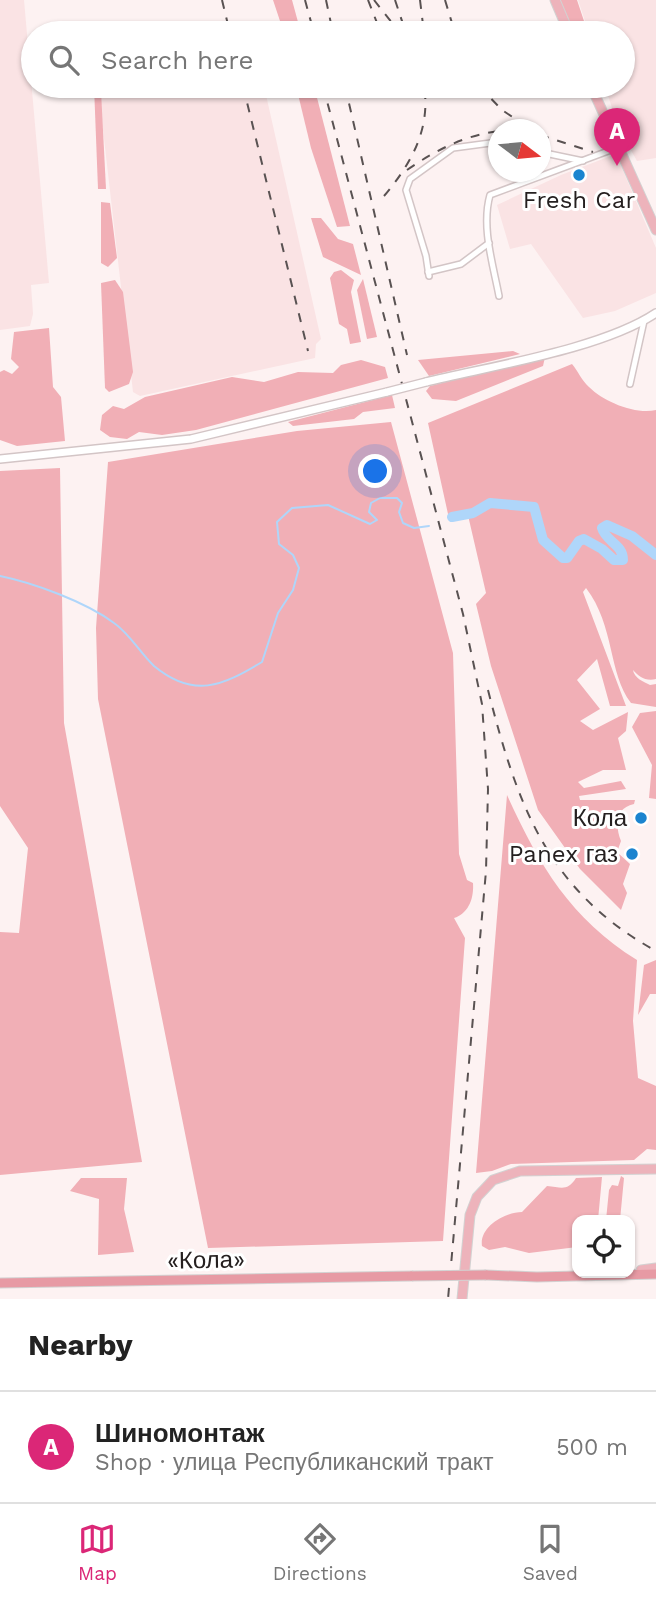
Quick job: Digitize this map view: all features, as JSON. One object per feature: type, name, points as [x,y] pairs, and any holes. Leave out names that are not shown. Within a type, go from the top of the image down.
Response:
[{"type":"highway","points":[[635,1270],[656,1273]]},
{"type":"highway","points":[[486,1275],[572,1271]]},
{"type":"highway","points":[[486,1275],[609,1276],[656,1273]]},
{"type":"highway","name":"«Кола»","points":[[0,1283],[486,1275]]},
{"type":"main road","points":[[555,0],[564,21]]},
{"type":"main road","points":[[597,98],[656,230]]},
{"type":"main road","points":[[462,1299],[471,1214],[477,1197],[493,1180],[520,1171],[656,1169]]},
{"type":"street","points":[[488,143],[453,148],[410,179],[407,190],[428,274],[461,264],[489,243]]},
{"type":"street","points":[[499,296],[489,243],[486,209],[490,195],[619,147]]},
{"type":"street","points":[[551,154],[583,161]]},
{"type":"street","points":[[1,458],[191,439],[585,343],[643,321],[656,313]]},
{"type":"street","points":[[630,384],[643,321]]},
{"type":"shaded area","points":[[0,0],[24,0],[26,21],[21,21],[21,98],[33,98],[49,283],[31,285],[33,314],[30,326],[0,330]]},
{"type":"shaded area","points":[[273,0],[292,0],[298,21],[280,21]]},
{"type":"shaded area","points":[[559,0],[577,0],[584,21],[568,21]]},
{"type":"shaded area","points":[[578,0],[656,0],[656,158],[637,161],[618,127],[609,98],[635,98],[635,21],[585,21]]},
{"type":"shaded area","points":[[94,98],[101,98],[106,189],[98,189]]},
{"type":"shaded area","points":[[99,98],[267,98],[321,339],[316,344],[315,358],[140,396],[133,392]]},
{"type":"shaded area","points":[[299,98],[317,98],[350,226],[337,227],[311,148]]},
{"type":"shaded area","points":[[616,154],[656,248],[656,293],[615,311],[583,318],[531,244],[510,249],[497,205],[561,175]]},
{"type":"shaded area","points":[[101,202],[110,203],[117,258],[108,267],[101,263]]},
{"type":"shaded area","points":[[311,218],[321,218],[338,239],[353,244],[361,275],[323,257]]},
{"type":"shaded area","points":[[341,270],[354,280],[351,292],[361,342],[350,344],[347,329],[339,324],[330,278],[334,272]]},
{"type":"shaded area","points":[[363,279],[377,337],[367,339],[357,290]]},
{"type":"shaded area","points":[[115,280],[123,292],[133,372],[129,384],[109,392],[105,388],[101,283]]},
{"type":"shaded area","points":[[49,328],[53,387],[61,397],[65,441],[17,446],[0,440],[0,372],[4,370],[12,374],[19,367],[11,359],[14,332]]},
{"type":"shaded area","points":[[513,351],[520,354],[429,376],[418,360]]},
{"type":"shaded area","points":[[545,357],[543,366],[456,401],[432,399],[426,391],[430,386]]},
{"type":"shaded area","points":[[361,360],[385,367],[388,378],[196,430],[162,435],[139,432],[127,439],[110,437],[100,430],[102,415],[113,406],[124,409],[145,397],[232,377],[264,382],[298,372],[333,373],[341,365]]},
{"type":"shaded area","points":[[572,364],[587,385],[603,398],[630,409],[656,410],[656,679],[643,678],[633,670],[642,681],[650,685],[656,684],[656,707],[631,703],[618,678],[602,618],[586,588],[583,592],[626,706],[610,706],[597,659],[577,680],[600,709],[580,721],[593,730],[628,712],[626,731],[618,738],[626,770],[603,770],[578,782],[584,788],[621,781],[626,789],[579,796],[580,800],[635,800],[634,804],[623,809],[618,818],[621,841],[617,852],[630,864],[623,884],[627,893],[621,910],[580,869],[538,810],[491,666],[476,604],[486,593],[467,511],[448,514],[428,423]]},
{"type":"shaded area","points":[[392,395],[395,408],[363,412],[354,419],[293,426],[288,422]]},
{"type":"shaded area","points":[[391,422],[453,653],[459,854],[467,880],[473,883],[470,904],[463,913],[454,918],[465,938],[443,1241],[208,1248],[98,699],[96,628],[108,462],[297,431]]},
{"type":"shaded area","points":[[60,468],[64,723],[142,1162],[0,1175],[0,932],[19,933],[28,848],[0,806],[0,471]]},
{"type":"shaded area","points":[[656,711],[656,799],[649,798],[652,765],[632,727],[640,713]]},
{"type":"shaded area","points":[[507,795],[531,844],[559,888],[593,926],[637,960],[633,1021],[638,1078],[656,1086],[656,1150],[647,1149],[634,1160],[511,1164],[476,1173]]},
{"type":"shaded area","points":[[656,960],[656,994],[650,994],[638,1015],[644,965]]},
{"type":"shaded area","points":[[621,1176],[624,1178],[620,1215],[606,1215],[609,1190],[612,1185],[618,1186]]},
{"type":"shaded area","points":[[602,1177],[598,1215],[572,1215],[572,1248],[529,1253],[505,1247],[489,1250],[482,1246],[485,1233],[494,1222],[522,1212],[547,1186],[563,1188],[576,1178]]},
{"type":"shaded area","points":[[81,1178],[127,1178],[124,1209],[134,1252],[98,1255],[99,1199],[70,1191]]},
{"type":"waterway","points":[[0,576],[44,588],[89,608],[120,627],[154,666],[168,676],[195,686],[208,685],[221,683],[262,662],[278,613],[293,590],[299,568],[293,555],[279,544],[277,522],[292,508],[328,505],[370,524],[377,520],[369,512],[371,503],[380,498],[397,498],[402,503],[399,512],[403,523],[414,528],[429,526]]},
{"type":"waterway","points":[[452,517],[473,513],[490,503],[534,507],[543,540],[563,558],[567,558],[579,541],[584,539],[602,549],[614,560],[623,560],[620,550],[604,533],[602,528],[607,525],[632,536],[656,555]]},
{"type":"railway","points":[[222,0],[227,21]]},
{"type":"railway","points":[[305,0],[311,21]]},
{"type":"railway","points":[[326,0],[330,21]]},
{"type":"railway","points":[[368,0],[376,21]]},
{"type":"railway","points":[[374,0],[391,21]]},
{"type":"railway","points":[[395,0],[402,21]]},
{"type":"railway","points":[[420,0],[423,21]]},
{"type":"railway","points":[[445,0],[451,21]]},
{"type":"railway","points":[[246,98],[308,351]]},
{"type":"railway","points":[[326,98],[463,614],[482,704],[488,789],[486,871],[448,1299]]},
{"type":"railway","points":[[348,98],[407,355]]},
{"type":"railway","points":[[384,196],[403,171],[417,145],[422,131],[425,98]]},
{"type":"railway","points":[[490,98],[516,119]]},
{"type":"railway","points":[[407,170],[450,145],[488,133]]},
{"type":"railway","points":[[551,139],[593,152]]},
{"type":"railway","points":[[488,690],[511,770],[542,841],[563,872],[588,901],[619,927],[656,951]]},
{"type":"place","name":"Шиномонтаж","points":[[617,166]]},
{"type":"place","name":"Fresh Car","points":[[579,175]]},
{"type":"place","name":"Кола","points":[[641,818]]},
{"type":"place","name":"Panex газ","points":[[632,854]]}]
